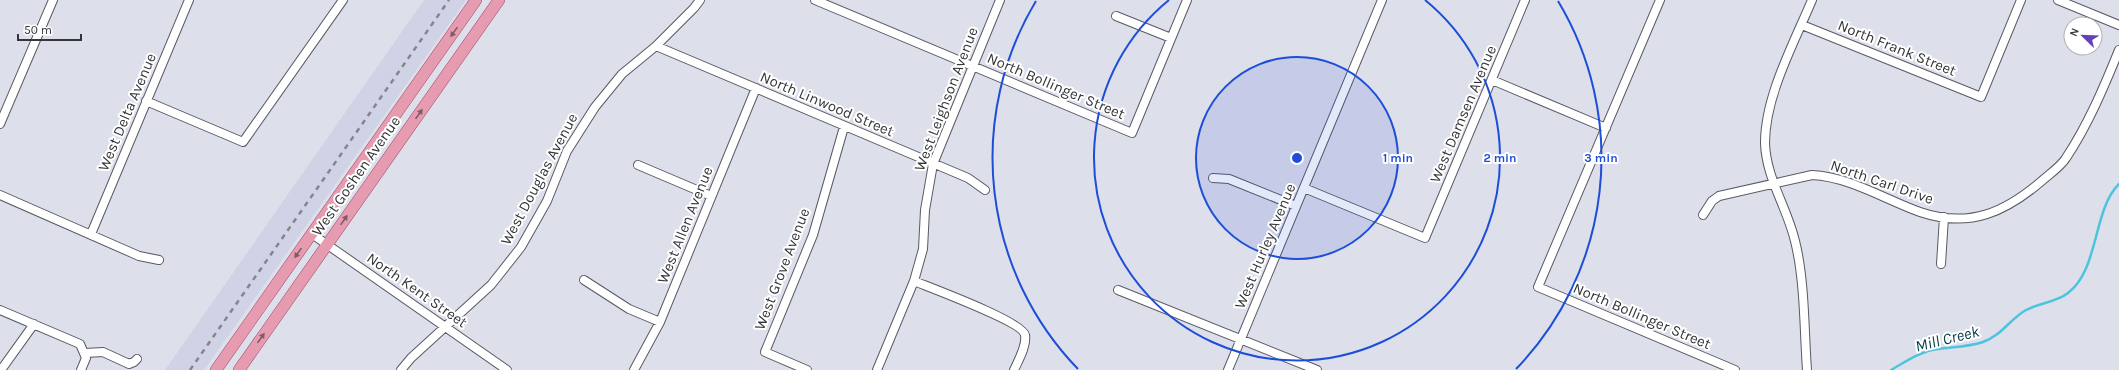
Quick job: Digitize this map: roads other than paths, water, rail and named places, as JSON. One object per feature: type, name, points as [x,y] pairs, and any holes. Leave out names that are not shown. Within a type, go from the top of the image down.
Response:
[{"type":"main road","name":"West Goshen Avenue","points":[[216,370],[476,0]]},
{"type":"main road","name":"West Goshen Avenue","points":[[239,370],[499,0]]},
{"type":"street","points":[[0,124],[53,0]]},
{"type":"street","name":"West Delta Avenue","points":[[91,234],[188,0]]},
{"type":"street","points":[[146,101],[243,142],[343,0]]},
{"type":"street","name":"West Douglas Avenue","points":[[401,370],[411,358],[491,285],[521,247],[547,201],[567,151],[595,107],[622,74],[656,46],[700,0]]},
{"type":"street","name":"North Bollinger Street","points":[[815,0],[1132,133],[1171,38]]},
{"type":"street","name":"West Leighson Avenue","points":[[877,370],[914,281],[923,249],[926,203],[933,164],[1000,0]]},
{"type":"street","points":[[1116,16],[1171,38],[1187,0]]},
{"type":"street","name":"West Hurley Avenue","points":[[1228,370],[1382,0]]},
{"type":"street","name":"West Damsen Avenue","points":[[1304,188],[1425,238],[1525,0]]},
{"type":"street","points":[[1492,80],[1606,128],[1660,0]]},
{"type":"street","points":[[1807,370],[1800,271],[1796,241],[1773,184],[1767,163],[1765,143],[1767,123],[1779,79],[1812,0]]},
{"type":"street","name":"North Frank Street","points":[[1802,25],[1981,97],[2021,0]]},
{"type":"street","points":[[2058,0],[2119,26]]},
{"type":"street","name":"North Linwood Street","points":[[656,46],[844,127],[968,178],[985,190]]},
{"type":"street","name":"North Carl Drive","points":[[1703,215],[1712,201],[1719,196],[1812,175],[1826,176],[1843,181],[1921,212],[1944,217],[1974,218],[2004,208],[2031,190],[2065,160],[2099,100],[2119,50]]},
{"type":"street","name":"West Allen Avenue","points":[[634,370],[660,322],[756,88]]},
{"type":"street","name":"West Grove Avenue","points":[[807,370],[765,352],[813,235],[844,127]]},
{"type":"street","name":"North Bollinger Street","points":[[1606,128],[1538,287],[1734,370]]},
{"type":"street","points":[[638,165],[712,196]]},
{"type":"street","points":[[1213,178],[1229,179],[1296,206]]},
{"type":"street","points":[[0,195],[139,256],[159,260]]},
{"type":"street","name":"North Carl Drive","points":[[1941,264],[1944,217]]},
{"type":"street","name":"North Kent Street","points":[[312,234],[507,370]]},
{"type":"street","points":[[584,280],[629,309],[660,322]]},
{"type":"street","points":[[914,281],[991,312],[1022,329],[1025,334],[1025,342],[1014,370]]},
{"type":"street","points":[[1118,290],[1317,370]]},
{"type":"street","points":[[0,310],[76,342],[83,347],[86,355],[81,370]]},
{"type":"street","points":[[1,370],[34,324]]},
{"type":"street","points":[[86,355],[103,352],[129,364],[137,359]]},
{"type":"waterway","name":"Mill Creek","points":[[1891,370],[1925,352],[1983,342],[1995,336],[2026,310],[2064,296],[2068,293],[2078,283],[2085,270],[2091,255],[2104,208],[2119,184]]},
{"type":"railway","points":[[190,370],[449,0]]}]
